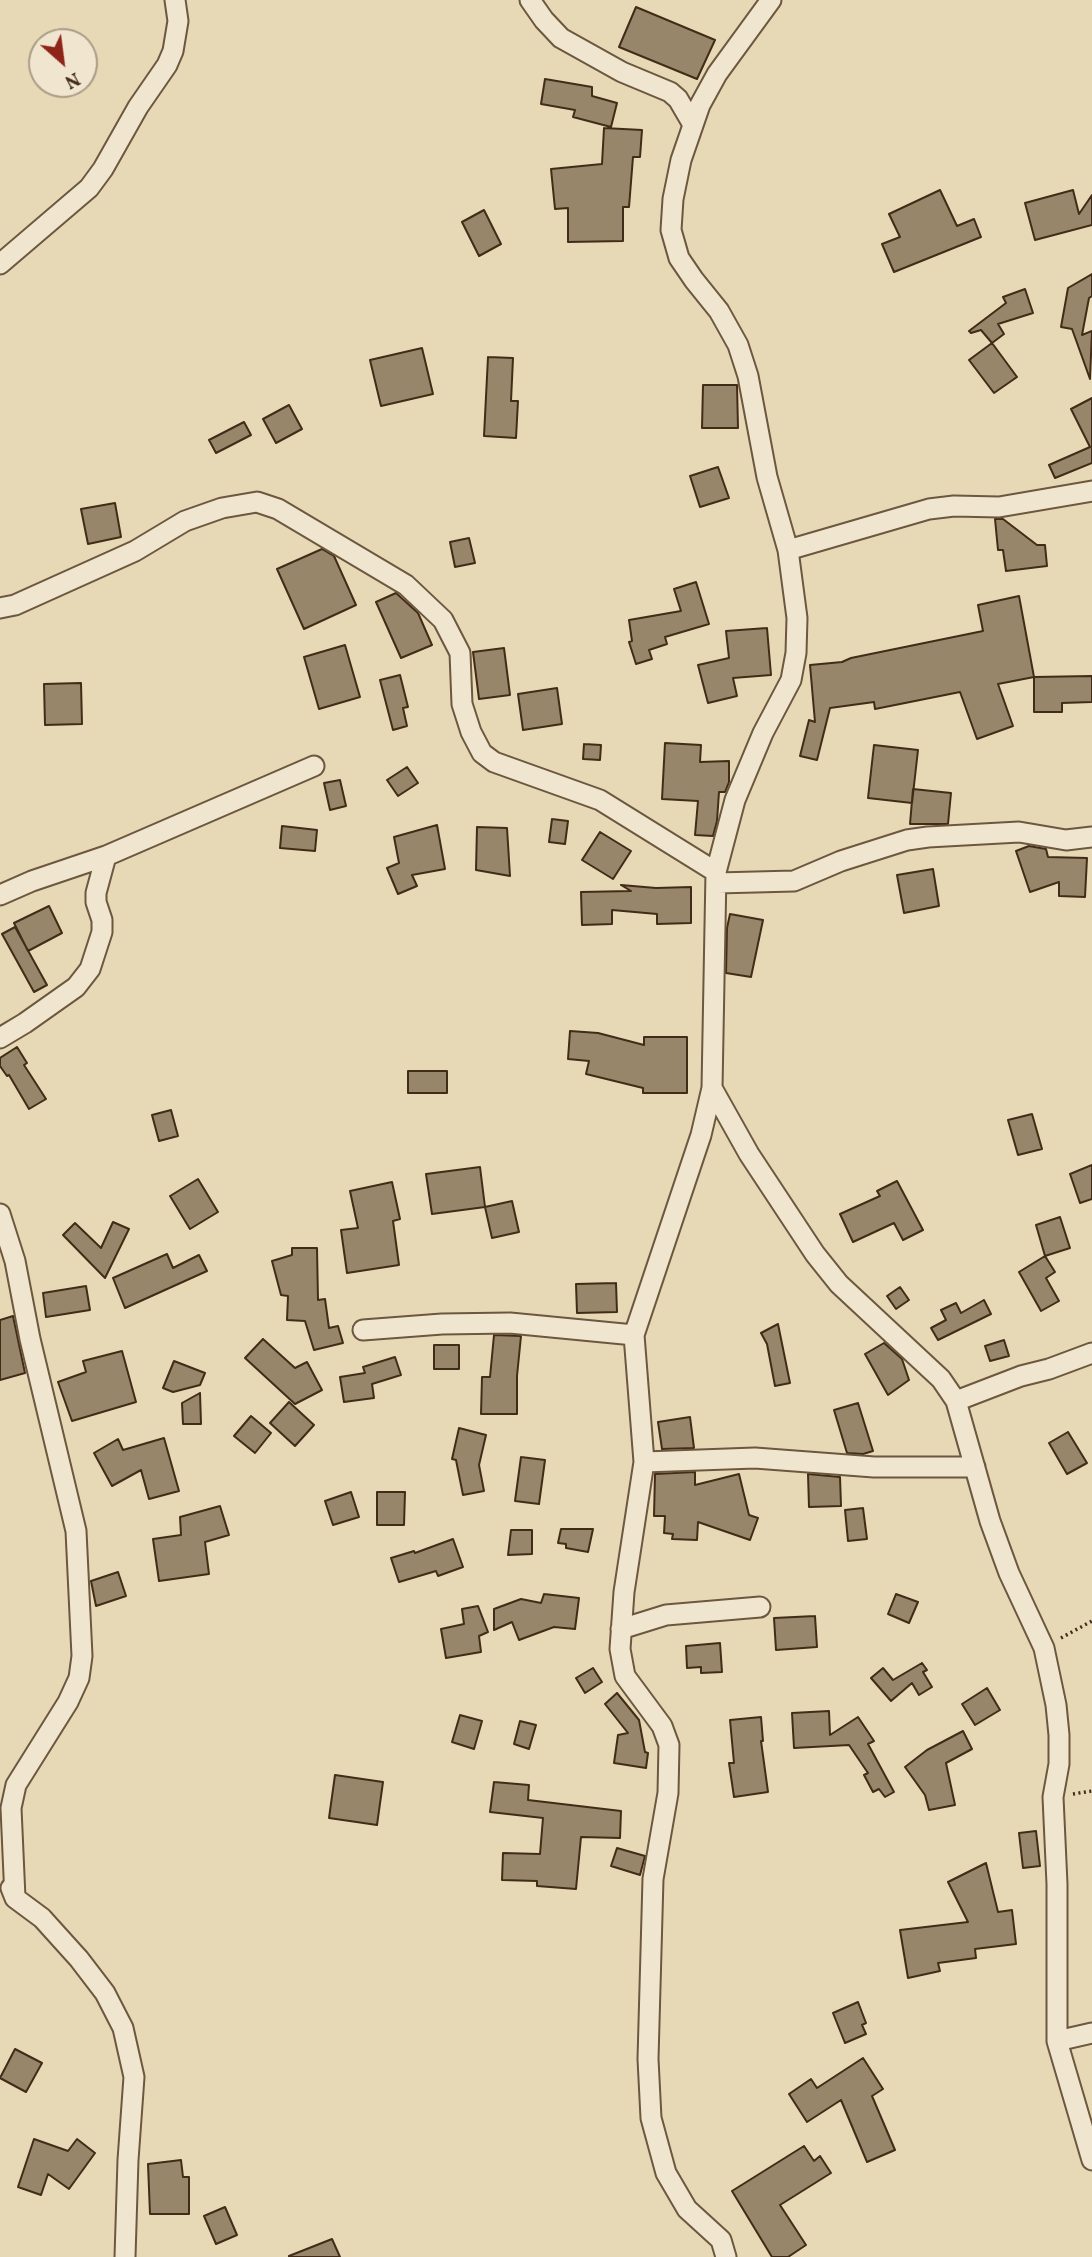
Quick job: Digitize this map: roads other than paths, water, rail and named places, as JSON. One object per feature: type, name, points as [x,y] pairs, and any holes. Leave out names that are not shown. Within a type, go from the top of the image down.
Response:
[{"type":"street","points":[[0,264],[89,188],[103,169],[173,51],[178,21],[175,0]]},
{"type":"street","points":[[530,0],[561,38],[622,72],[670,92],[678,99],[692,123]]},
{"type":"street","points":[[726,2257],[721,2240],[687,2209],[666,2174],[651,2118],[648,2059],[653,1879],[668,1793],[669,1745],[662,1726],[625,1676],[620,1649],[624,1592],[644,1462],[634,1335],[701,1135],[712,1088],[712,999],[717,878],[739,790],[763,733],[791,680],[796,653],[797,618],[788,550],[767,477],[748,376],[738,345],[719,311],[679,258],[671,230],[673,199],[692,123],[716,74],[771,0]]},
{"type":"street","points":[[788,550],[929,509],[954,506],[999,507],[1092,491]]},
{"type":"street","points":[[0,608],[23,602],[135,551],[185,521],[222,508],[257,502],[278,509],[406,584],[443,620],[460,653],[463,704],[471,732],[482,753],[494,762],[600,800],[717,878],[794,881],[841,861],[907,840],[928,837],[1019,832],[1066,841],[1092,837]]},
{"type":"street","points":[[0,895],[106,856],[314,766]]},
{"type":"street","points":[[0,1038],[76,987],[90,969],[102,932],[96,893],[106,856]]},
{"type":"street","points":[[712,1088],[749,1154],[815,1254],[839,1284],[940,1379],[956,1401],[990,1521],[1009,1573],[1044,1648],[1056,1705],[1059,1735],[1059,1764],[1054,1797],[1057,2040],[1092,2160]]},
{"type":"street","points":[[0,1214],[15,1261],[30,1339],[76,1531],[82,1656],[79,1678],[68,1702],[16,1785],[10,1808],[15,1898]]},
{"type":"street","points":[[363,1331],[442,1324],[510,1323],[634,1335]]},
{"type":"street","points":[[956,1401],[1092,1353]]},
{"type":"street","points":[[644,1462],[755,1458],[860,1466],[975,1467]]},
{"type":"street","points":[[621,1629],[666,1615],[760,1607]]},
{"type":"street","points":[[0,1865],[15,1898],[42,1918],[79,1959],[105,1993],[123,2028],[134,2077],[125,2257]]},
{"type":"street","points":[[1057,2040],[1092,2033]]}]
